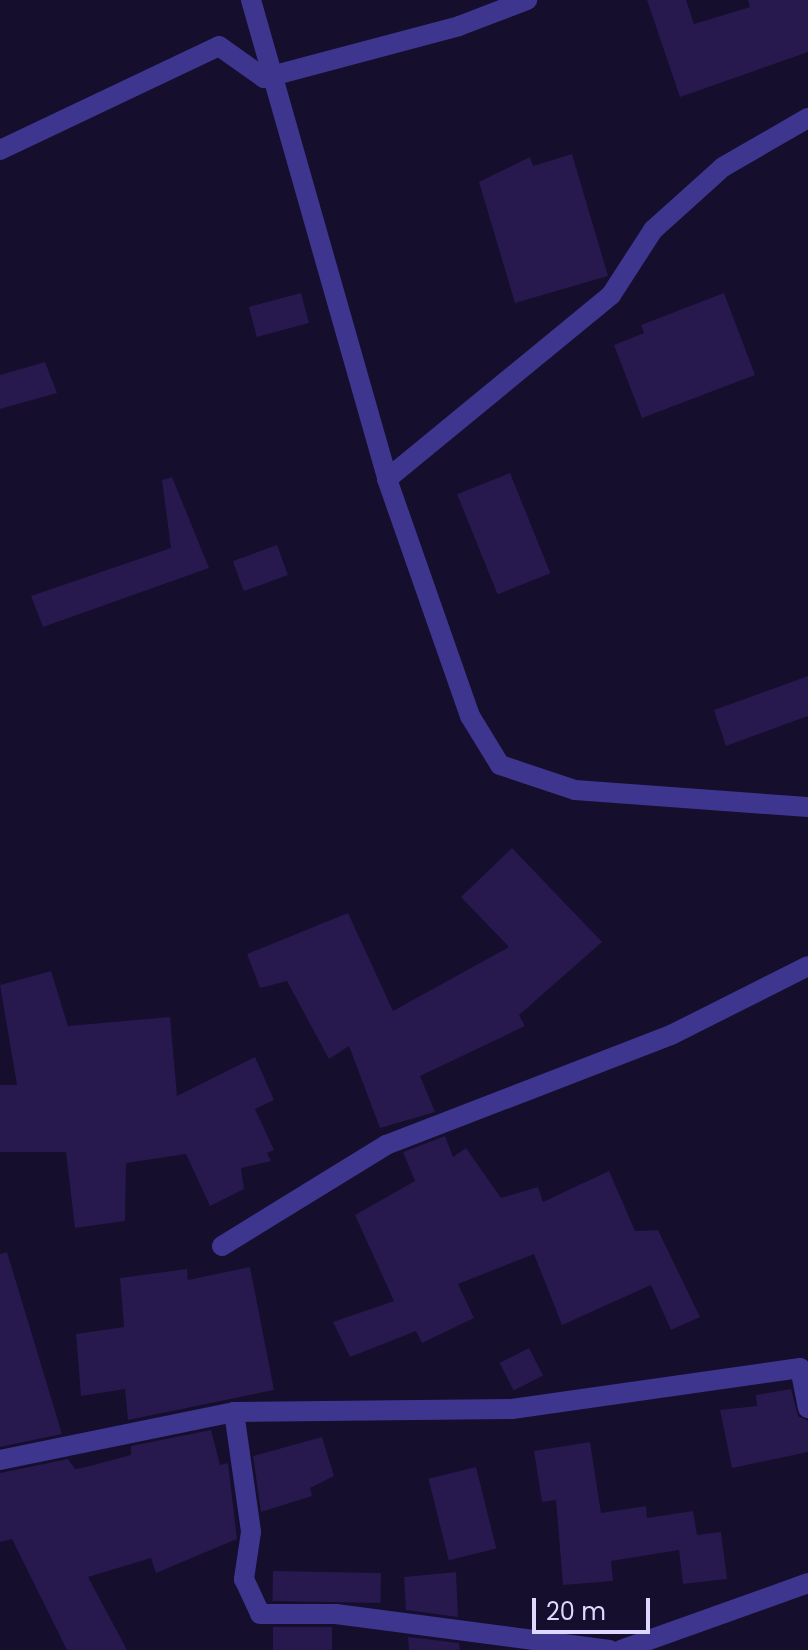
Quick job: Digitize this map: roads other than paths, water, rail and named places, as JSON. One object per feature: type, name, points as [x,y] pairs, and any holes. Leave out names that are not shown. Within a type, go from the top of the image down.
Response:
[{"type":"street","points":[[251,0],[387,479],[470,716],[500,765],[575,790],[808,807]]},
{"type":"street","points":[[0,150],[219,46],[264,78],[527,0]]},
{"type":"street","points":[[387,479],[611,295],[653,230],[723,167],[808,118]]},
{"type":"street","points":[[222,1246],[386,1145],[671,1035],[808,966]]},
{"type":"street","points":[[0,1460],[234,1412],[512,1409],[800,1368],[808,1408]]},
{"type":"street","points":[[234,1412],[251,1532],[244,1579],[260,1614],[336,1614],[610,1650]]},
{"type":"street","points":[[621,1650],[808,1583]]}]
